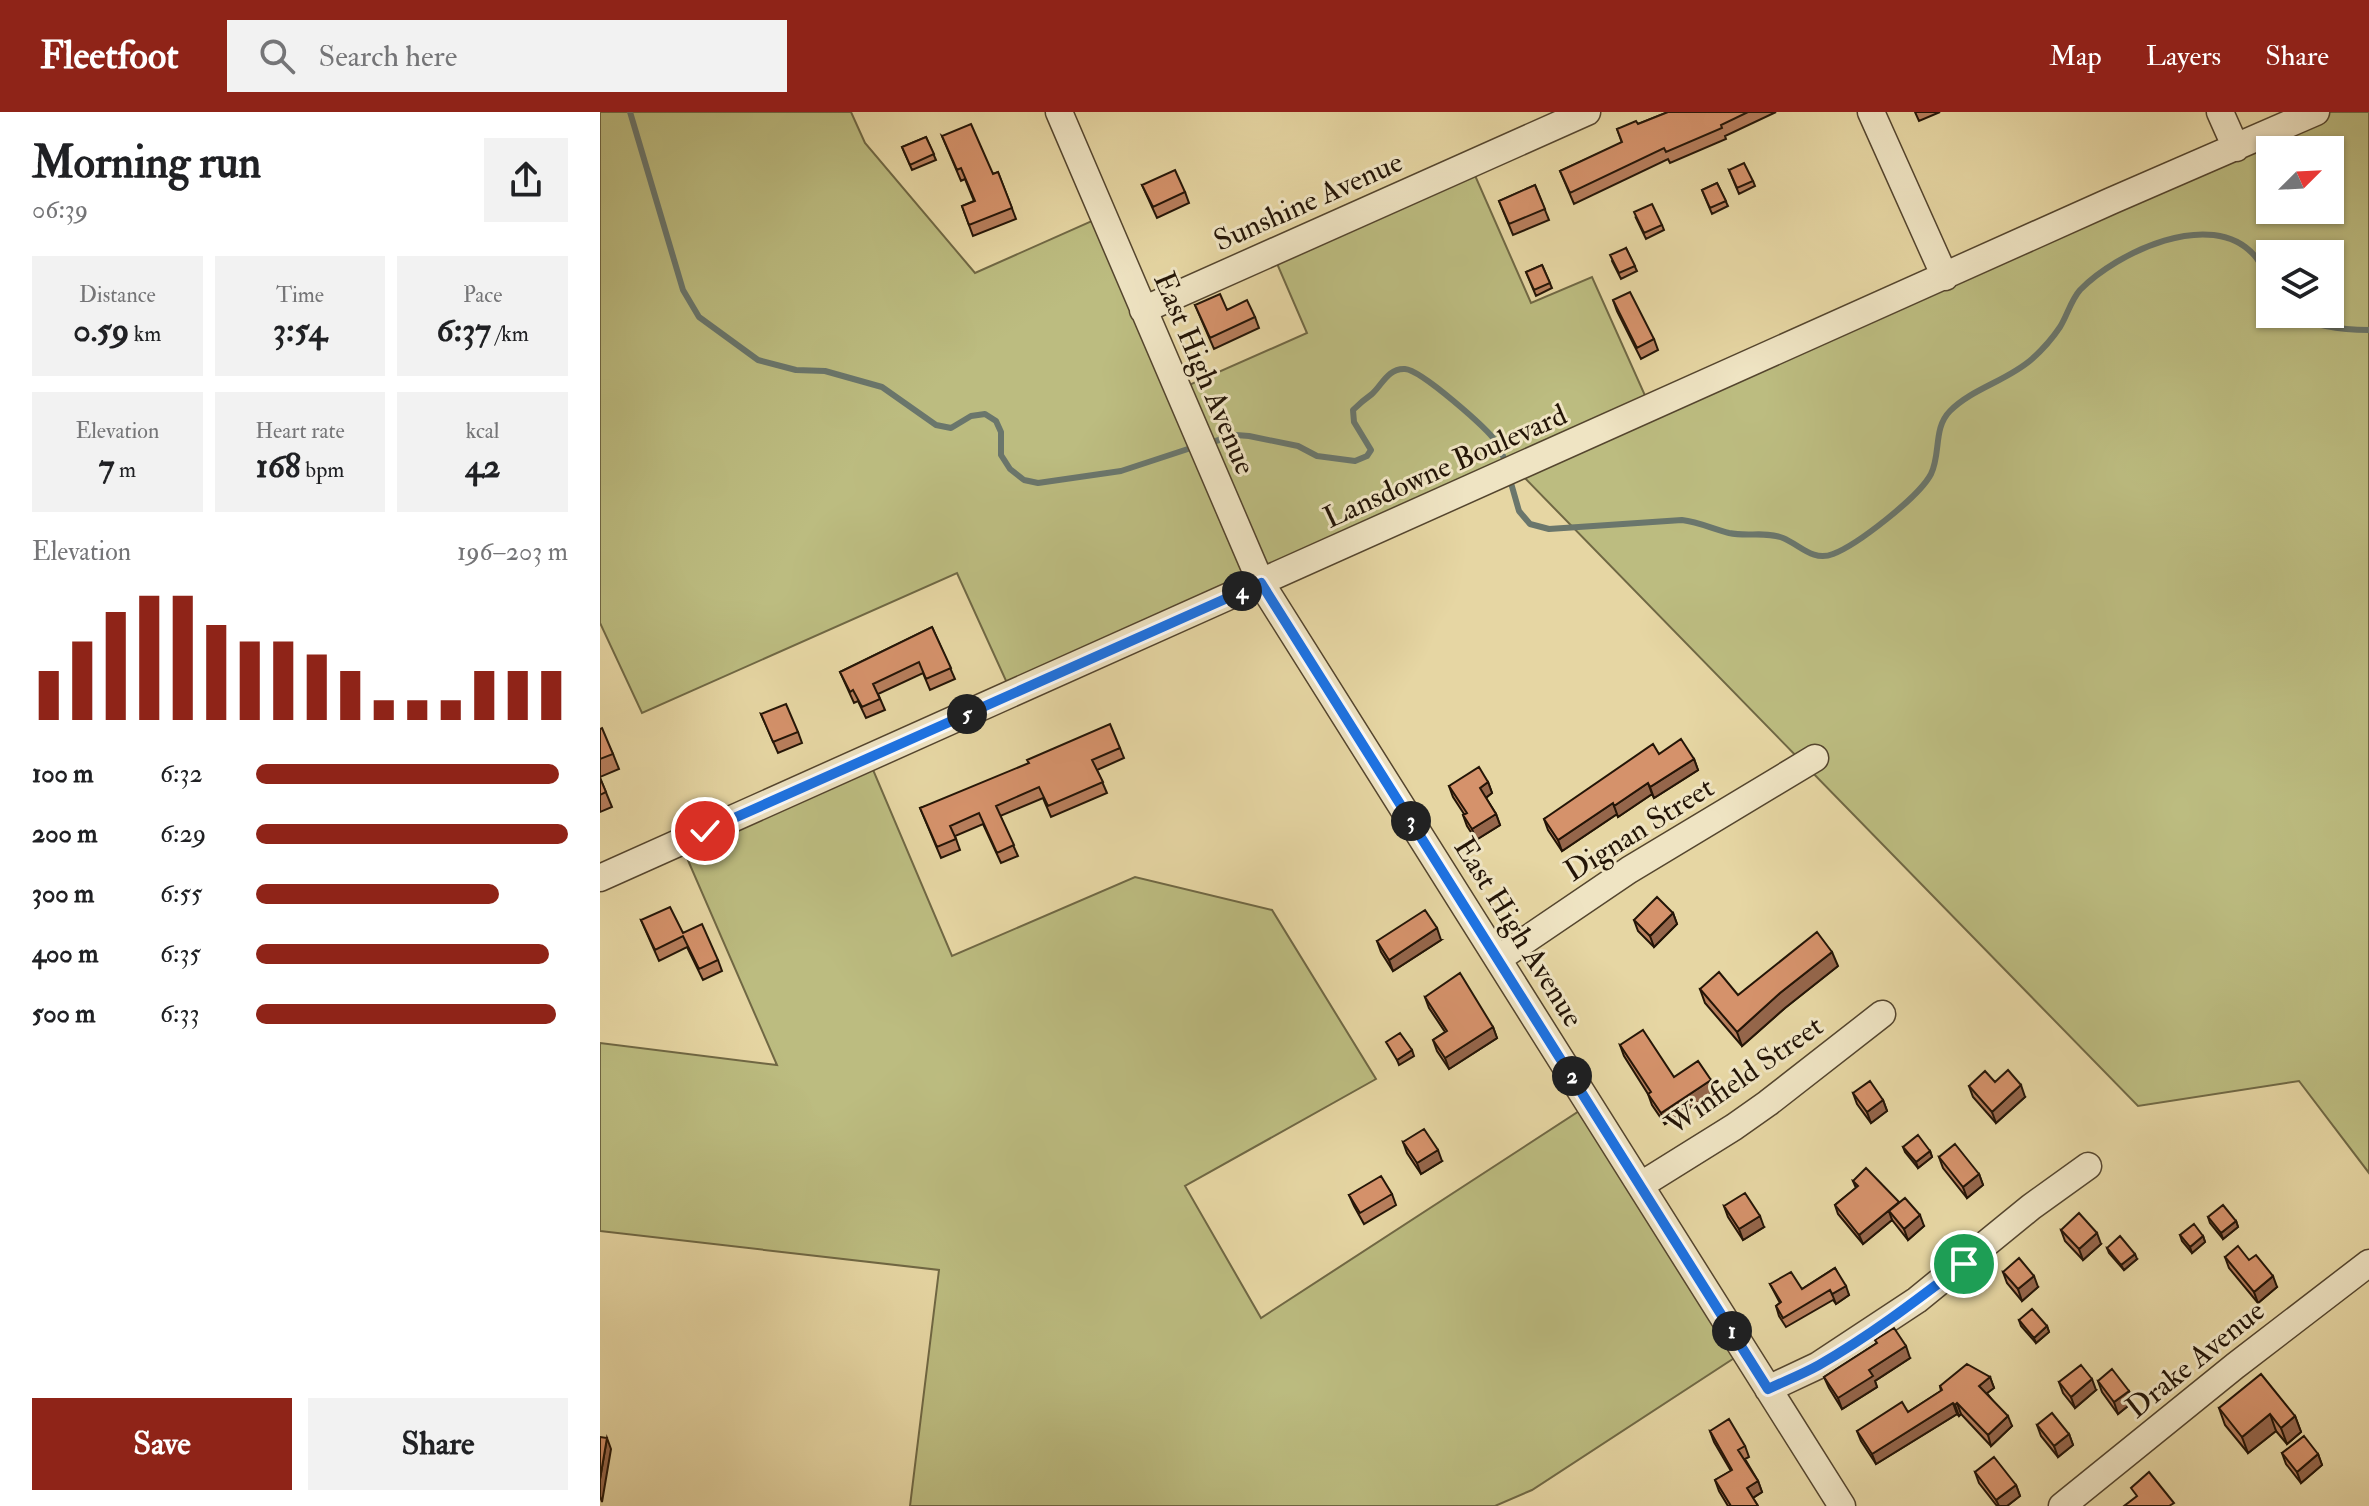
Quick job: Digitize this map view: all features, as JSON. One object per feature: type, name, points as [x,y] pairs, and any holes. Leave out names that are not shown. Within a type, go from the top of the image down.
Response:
[{"type":"street","name":"East High Avenue","points":[[1059,112],[1261,583],[1842,1506]]},
{"type":"street","name":"Sunshine Avenue","points":[[1143,310],[1587,112]]},
{"type":"street","points":[[1871,112],[1945,277]]},
{"type":"street","points":[[2220,112],[2236,148]]},
{"type":"street","name":"Lansdowne Boulevard","points":[[600,878],[2316,112]]},
{"type":"street","name":"Dignan Street","points":[[1498,959],[1629,870],[1815,758]]},
{"type":"street","name":"Winfield Street","points":[[1641,1185],[1768,1103],[1882,1014]]},
{"type":"street","points":[[1768,1389],[1817,1366],[1917,1300],[2031,1207],[2088,1166]]},
{"type":"street","name":"Drake Avenue","points":[[2062,1506],[2235,1366],[2369,1263]]},
{"type":"green space","points":[[600,112],[851,112],[865,143],[975,273],[1103,216],[1178,390],[1307,333],[1272,252],[1470,164],[1531,303],[1592,277],[1651,409],[2256,139],[2256,224],[2344,224],[2344,136],[2262,136],[2316,112],[2369,112],[2369,1173],[2299,1081],[2138,1106],[1516,469],[1012,694],[957,573],[642,713],[600,623]]},
{"type":"green space","points":[[868,758],[952,956],[1135,877],[1272,910],[1376,1079],[1185,1186],[1261,1318],[1590,1104],[1745,1351],[1532,1490],[1495,1506],[910,1506],[939,1270],[600,1231],[600,1043],[777,1065],[680,842]]},
{"type":"building","points":[[1668,112],[1748,112],[1721,125],[1722,128],[1666,152],[1664,148],[1570,193],[1560,171],[1622,142],[1617,129]]},
{"type":"building","points":[[971,124],[993,174],[998,172],[1012,208],[969,225],[962,206],[975,201],[961,168],[957,170],[942,136]]},
{"type":"building","points":[[926,137],[934,154],[910,165],[902,147]]},
{"type":"building","points":[[1744,163],[1753,181],[1737,188],[1729,170]]},
{"type":"building","points":[[1175,170],[1185,192],[1153,207],[1142,185]]},
{"type":"building","points":[[1717,183],[1726,201],[1710,208],[1702,190]]},
{"type":"building","points":[[1535,185],[1545,209],[1509,224],[1499,201]]},
{"type":"building","points":[[1652,204],[1662,225],[1644,233],[1634,212]]},
{"type":"building","points":[[1626,248],[1635,266],[1619,273],[1610,255]]},
{"type":"building","points":[[1542,265],[1550,283],[1534,290],[1526,272]]},
{"type":"building","points":[[1630,292],[1654,339],[1637,348],[1613,300]]},
{"type":"building","points":[[1220,294],[1227,310],[1247,300],[1255,317],[1210,338],[1195,305]]},
{"type":"building","points":[[932,627],[951,668],[926,679],[919,662],[873,684],[880,699],[862,707],[840,672]]},
{"type":"building","points":[[786,704],[798,732],[773,742],[761,714]]},
{"type":"building","points":[[1110,724],[1120,748],[1092,760],[1103,782],[1048,806],[1039,787],[996,806],[1014,845],[997,853],[979,813],[950,826],[956,839],[937,847],[920,808],[1029,763],[1027,760]]},
{"type":"building","points":[[600,729],[613,754],[600,759]]},
{"type":"building","points":[[1681,739],[1694,759],[1650,787],[1648,783],[1614,806],[1613,803],[1558,840],[1544,819],[1653,744],[1659,754]]},
{"type":"building","points":[[1479,767],[1488,782],[1480,788],[1496,814],[1472,829],[1463,815],[1467,813],[1449,786]]},
{"type":"building","points":[[600,778],[606,792],[600,795]]},
{"type":"building","points":[[1657,897],[1673,913],[1650,936],[1634,920]]},
{"type":"building","points":[[670,907],[683,933],[702,924],[718,960],[699,969],[683,936],[655,950],[641,920]]},
{"type":"building","points":[[1425,910],[1437,928],[1389,960],[1377,941]]},
{"type":"building","points":[[1817,932],[1832,952],[1737,1032],[1700,989],[1719,972],[1738,995]]},
{"type":"building","points":[[1460,973],[1493,1027],[1445,1058],[1433,1040],[1447,1031],[1425,997]]},
{"type":"building","points":[[1643,1030],[1674,1077],[1698,1061],[1711,1080],[1661,1113],[1620,1045]]},
{"type":"building","points":[[1400,1033],[1412,1050],[1397,1060],[1386,1042]]},
{"type":"building","points":[[2008,1070],[2021,1085],[1992,1112],[1969,1086],[1985,1071],[1995,1082]]},
{"type":"building","points":[[1870,1081],[1883,1100],[1867,1112],[1853,1093]]},
{"type":"building","points":[[1424,1129],[1438,1150],[1417,1163],[1403,1142]]},
{"type":"building","points":[[1918,1135],[1930,1151],[1916,1162],[1903,1147]]},
{"type":"building","points":[[1955,1144],[1979,1174],[1963,1187],[1939,1157]]},
{"type":"building","points":[[1866,1168],[1899,1202],[1859,1235],[1835,1205],[1858,1186],[1853,1181]]},
{"type":"building","points":[[1381,1176],[1392,1194],[1360,1213],[1349,1195]]},
{"type":"building","points":[[1745,1193],[1760,1216],[1739,1229],[1724,1206]]},
{"type":"building","points":[[1905,1198],[1920,1215],[1904,1229],[1889,1211]]},
{"type":"building","points":[[2223,1205],[2236,1221],[2221,1233],[2208,1217]]},
{"type":"building","points":[[2079,1213],[2097,1233],[2079,1249],[2061,1230]]},
{"type":"building","points":[[2194,1224],[2203,1236],[2190,1247],[2180,1235]]},
{"type":"building","points":[[2120,1236],[2135,1254],[2121,1265],[2107,1248]]},
{"type":"building","points":[[2238,1246],[2249,1260],[2256,1255],[2273,1276],[2254,1292],[2225,1257]]},
{"type":"building","points":[[2019,1258],[2034,1276],[2018,1289],[2003,1272]]},
{"type":"building","points":[[1835,1268],[1846,1286],[1832,1294],[1830,1290],[1783,1318],[1776,1306],[1781,1302],[1770,1284],[1791,1272],[1802,1289]]},
{"type":"building","points":[[2032,1309],[2047,1326],[2034,1338],[2019,1320]]},
{"type":"building","points":[[1894,1328],[1906,1346],[1869,1370],[1873,1376],[1838,1398],[1824,1377],[1877,1343],[1875,1340]]},
{"type":"building","points":[[1967,1364],[1990,1377],[1979,1386],[2008,1416],[1988,1435],[1957,1403],[1953,1403],[1872,1454],[1857,1431],[1902,1402],[1908,1412],[1942,1390],[1940,1386]]},
{"type":"building","points":[[2081,1365],[2092,1379],[2071,1397],[2059,1382]]},
{"type":"building","points":[[2112,1369],[2129,1391],[2114,1402],[2098,1381]]},
{"type":"building","points":[[2261,1374],[2295,1416],[2281,1428],[2270,1414],[2242,1437],[2219,1408]]},
{"type":"building","points":[[2052,1413],[2069,1434],[2054,1446],[2037,1425]]},
{"type":"building","points":[[1729,1419],[1745,1446],[1738,1450],[1758,1481],[1747,1488],[1758,1506],[1731,1506],[1715,1480],[1732,1470],[1710,1431]]},
{"type":"building","points":[[2304,1436],[2318,1454],[2297,1472],[2282,1453]]},
{"type":"building","points":[[600,1437],[607,1438],[600,1479]]},
{"type":"building","points":[[1994,1457],[2016,1485],[1996,1500],[1975,1472]]},
{"type":"building","points":[[2149,1472],[2174,1503],[2169,1506],[2124,1506],[2137,1496],[2131,1488]]},
{"type":"waterway","points":[[630,112],[683,290],[699,317],[758,360],[796,370],[825,371],[882,387],[936,425],[951,428],[971,416],[985,414],[996,421],[1001,432],[1001,455],[1010,469],[1024,480],[1038,483],[1121,471],[1194,447]]},
{"type":"waterway","points":[[1509,476],[1519,511],[1530,524],[1549,529],[1682,520],[1729,533],[1776,536],[1819,556],[1833,554],[1857,541],[1914,495],[1931,474],[1941,425],[1950,411],[1969,396],[2032,359],[2057,331],[2080,290],[2116,262],[2164,241],[2190,235],[2214,235],[2236,241],[2256,258]]},
{"type":"waterway","points":[[2339,328],[2369,330]]},
{"type":"waterway","points":[[1209,443],[1236,435],[1249,436],[1298,446],[1317,456],[1355,461],[1367,456],[1371,450],[1354,422],[1353,410],[1390,374],[1405,369],[1439,389],[1481,425],[1497,443],[1506,466]]},
{"type":"route","points":[[705,831],[1261,583],[1768,1389],[1817,1366],[1851,1345],[1964,1264]]}]
